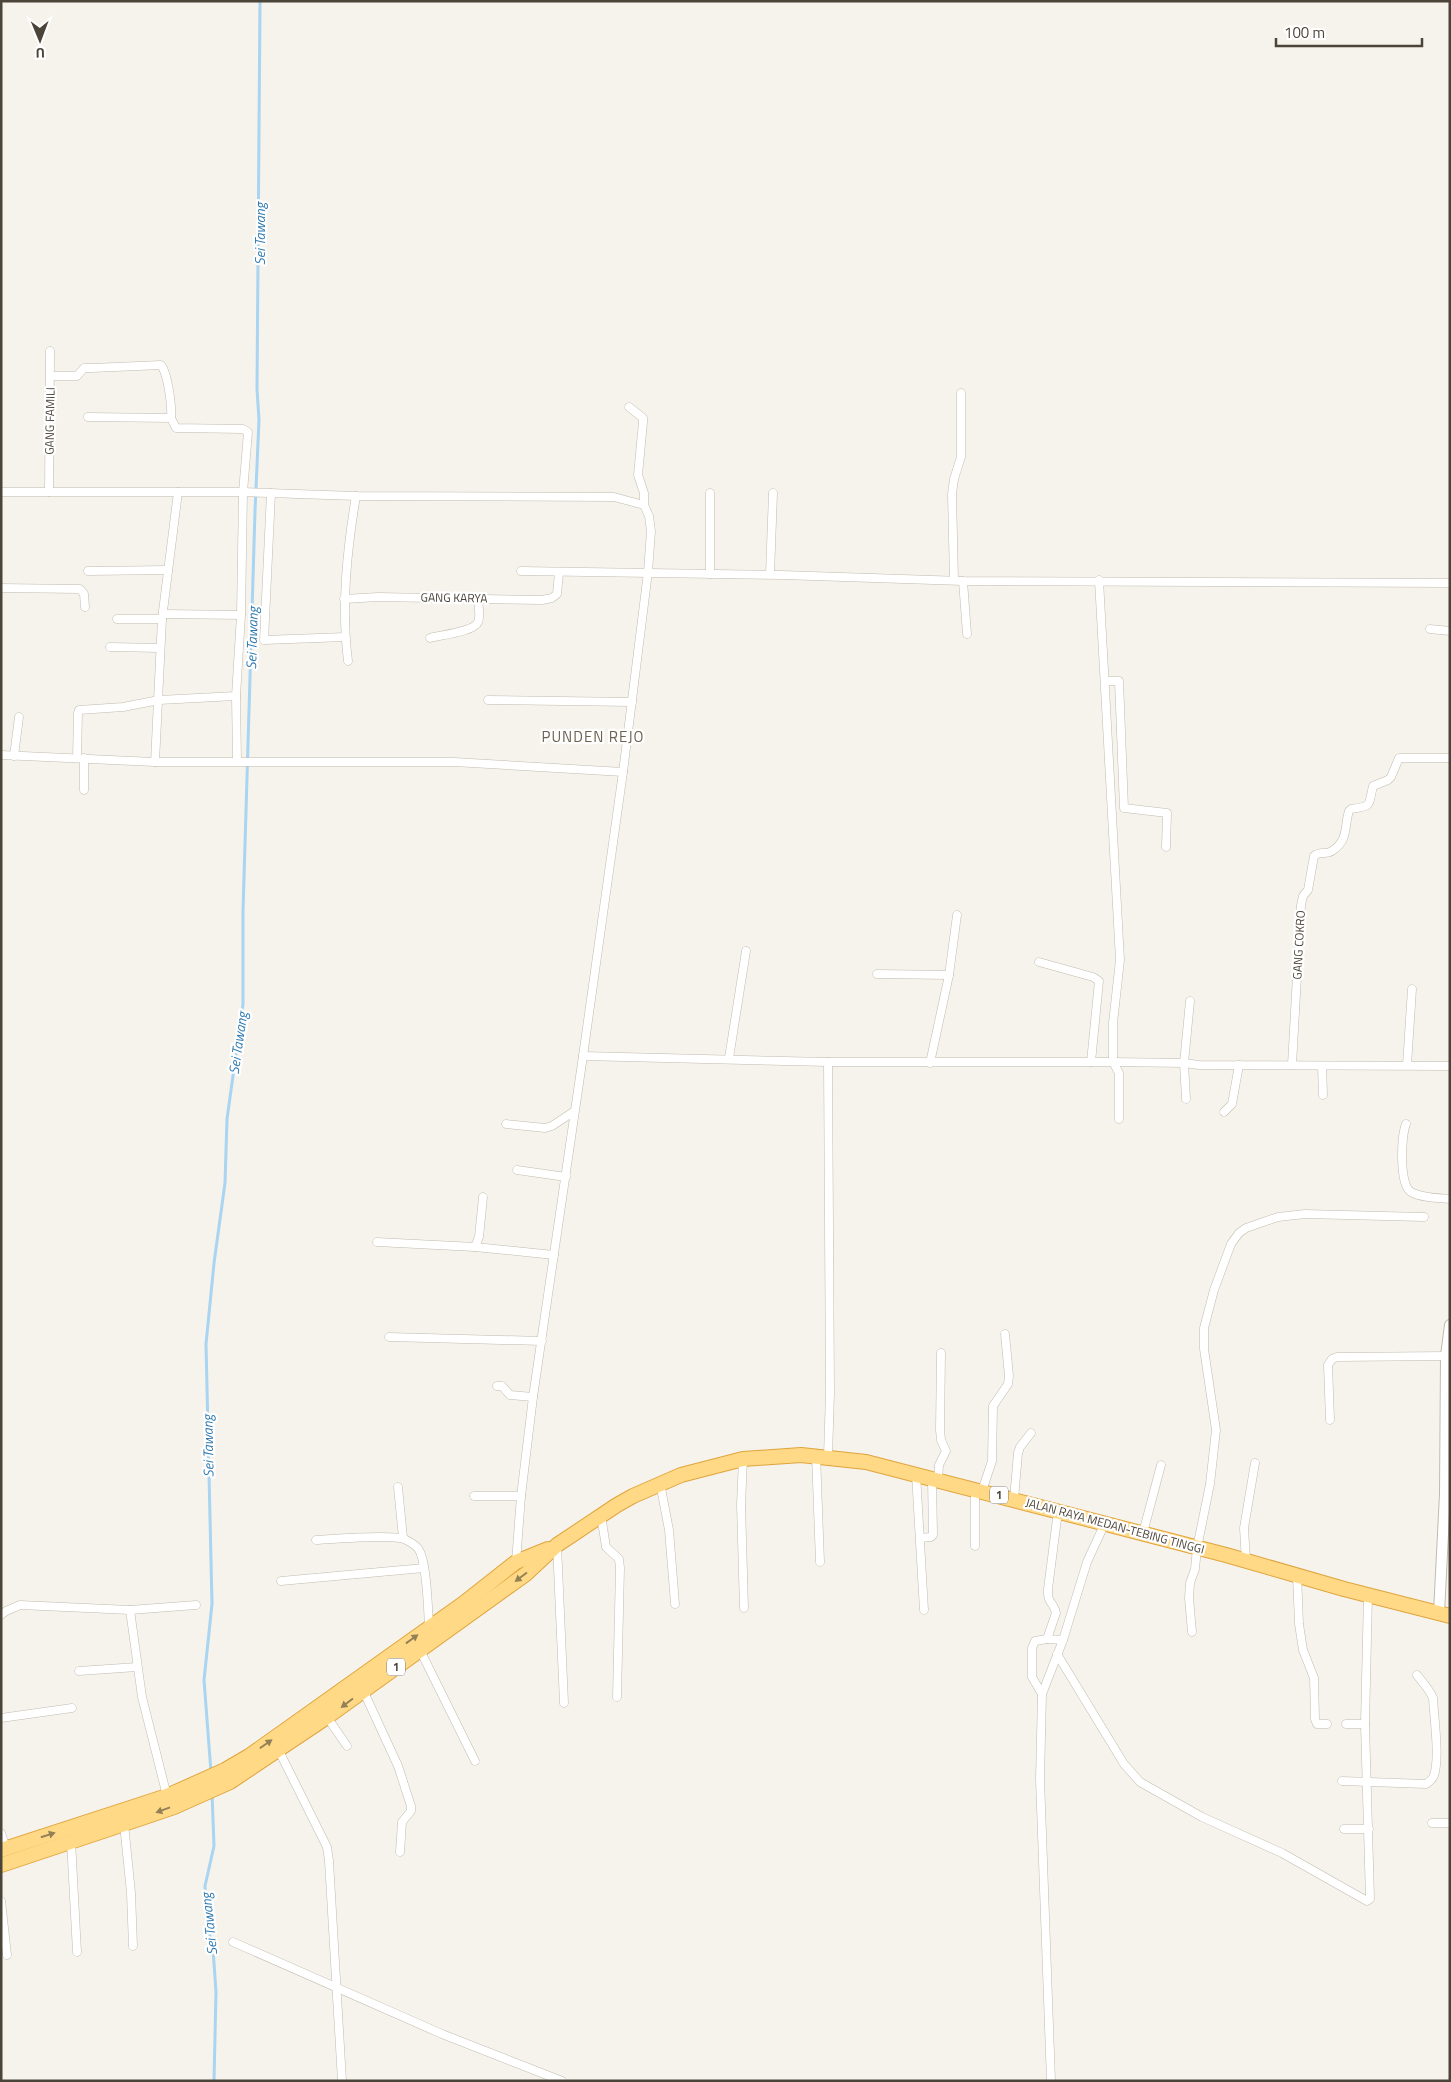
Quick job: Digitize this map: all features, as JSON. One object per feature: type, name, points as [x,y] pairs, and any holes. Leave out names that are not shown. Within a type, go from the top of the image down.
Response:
[{"type":"highway","name":"JALAN RAYA MEDAN-TEBING TINGGI","points":[[1,1865],[124,1824],[279,1751],[526,1574],[558,1545],[601,1515],[633,1496],[690,1472],[743,1459],[822,1456],[866,1462],[1143,1533],[1444,1615]]},
{"type":"highway","name":"JALAN RAYA MEDAN-TEBING TINGGI","points":[[227,1776],[249,1756],[516,1562],[558,1545]]},
{"type":"highway","name":"JALAN RAYA MEDAN-TEBING TINGGI","points":[[3,1850],[167,1796],[206,1786]]},
{"type":"street","name":"GANG FAMILI","points":[[49,492],[50,351]]},
{"type":"street","points":[[50,376],[77,376],[84,368],[161,365],[171,398],[171,418],[176,428],[246,430],[248,432],[236,696],[240,761]]},
{"type":"street","points":[[954,580],[952,509],[954,479],[961,457],[961,393]]},
{"type":"street","points":[[516,1562],[521,1496],[533,1396],[623,772],[648,572],[651,531],[649,516],[644,505],[644,494],[638,475],[643,422],[642,418],[629,407]]},
{"type":"street","points":[[88,417],[171,418]]},
{"type":"street","points":[[1,492],[244,492],[356,496],[614,497],[644,505]]},
{"type":"street","points":[[156,762],[160,648],[178,492]]},
{"type":"street","points":[[270,493],[264,640],[345,637]]},
{"type":"street","points":[[770,574],[773,493]]},
{"type":"street","points":[[710,494],[710,574]]},
{"type":"street","points":[[348,661],[344,599],[356,496]]},
{"type":"street","points":[[88,571],[168,570]]},
{"type":"street","points":[[521,571],[559,573],[770,574],[963,581],[1099,580],[1450,583]]},
{"type":"street","name":"GANG KARYA","points":[[344,599],[378,597],[552,598],[556,594],[559,573]]},
{"type":"street","points":[[1099,580],[1120,960],[1113,1023],[1114,1062],[1119,1073],[1119,1118]]},
{"type":"street","points":[[963,581],[967,634]]},
{"type":"street","points":[[1,588],[80,589],[84,594],[85,606]]},
{"type":"street","points":[[430,638],[475,626],[479,620],[478,598]]},
{"type":"street","points":[[117,619],[241,615]]},
{"type":"street","points":[[1430,630],[1450,631]]},
{"type":"street","points":[[110,647],[160,648]]},
{"type":"street","points":[[1106,681],[1119,681],[1124,808],[1167,813],[1166,847]]},
{"type":"street","points":[[84,790],[78,713],[80,710],[123,707],[159,700],[236,696]]},
{"type":"street","points":[[488,700],[632,702]]},
{"type":"street","points":[[14,756],[19,717]]},
{"type":"street","points":[[1,755],[156,762],[454,762],[623,772]]},
{"type":"street","name":"GANG COKRO","points":[[1292,1065],[1301,905],[1303,896],[1308,890],[1314,856],[1318,853],[1329,852],[1339,845],[1346,832],[1351,809],[1366,808],[1369,805],[1373,786],[1391,777],[1399,758],[1450,758]]},
{"type":"street","points":[[930,1062],[949,975],[957,915]]},
{"type":"street","points":[[730,1058],[746,951]]},
{"type":"street","points":[[1039,962],[1099,980],[1091,1062]]},
{"type":"street","points":[[877,974],[949,975]]},
{"type":"street","points":[[1407,1065],[1412,989]]},
{"type":"street","points":[[1186,1098],[1184,1063],[1190,1001]]},
{"type":"street","points":[[583,1056],[730,1058],[828,1062],[1145,1062],[1184,1063],[1199,1066],[1450,1066]]},
{"type":"street","points":[[820,1562],[822,1456],[830,1385],[828,1062]]},
{"type":"street","points":[[1224,1112],[1232,1104],[1239,1065]]},
{"type":"street","points":[[1322,1066],[1323,1095]]},
{"type":"street","points":[[506,1124],[545,1128],[552,1126],[573,1112]]},
{"type":"street","points":[[1406,1124],[1402,1148],[1403,1174],[1408,1189],[1412,1193],[1424,1196],[1450,1199]]},
{"type":"street","points":[[517,1170],[566,1177]]},
{"type":"street","points":[[475,1247],[479,1237],[483,1196]]},
{"type":"street","points":[[1192,1632],[1189,1598],[1210,1484],[1216,1430],[1204,1349],[1204,1328],[1214,1290],[1231,1244],[1246,1228],[1278,1217],[1305,1214],[1424,1217]]},
{"type":"street","points":[[377,1242],[475,1247],[554,1255]]},
{"type":"street","points":[[1444,1615],[1445,1494],[1450,1325]]},
{"type":"street","points":[[975,1546],[978,1490],[992,1461],[993,1406],[1008,1384],[1005,1334]]},
{"type":"street","points":[[389,1337],[542,1341]]},
{"type":"street","points":[[1330,1420],[1328,1366],[1332,1359],[1337,1357],[1448,1352]]},
{"type":"street","points":[[920,1538],[933,1535],[935,1479],[946,1451],[941,1440],[940,1430],[942,1353]]},
{"type":"street","points":[[497,1386],[502,1386],[510,1395],[533,1396]]},
{"type":"street","points":[[1014,1499],[1018,1453],[1031,1433]]},
{"type":"street","points":[[743,1459],[740,1505],[744,1608]]},
{"type":"street","points":[[1246,1561],[1244,1528],[1255,1463]]},
{"type":"street","points":[[1143,1533],[1161,1464]]},
{"type":"street","points":[[916,1474],[924,1610]]},
{"type":"street","points":[[660,1484],[669,1530],[675,1604]]},
{"type":"street","points":[[398,1487],[403,1538]]},
{"type":"street","points":[[474,1496],[521,1496]]},
{"type":"street","points":[[1049,1639],[1056,1612],[1048,1600],[1048,1595],[1058,1511]]},
{"type":"street","points":[[601,1515],[606,1547],[619,1559],[620,1568],[617,1697]]},
{"type":"street","points":[[1051,2081],[1040,1779],[1042,1694],[1062,1640],[1087,1562],[1105,1523]]},
{"type":"street","points":[[316,1540],[403,1538],[419,1551],[424,1568],[430,1626]]},
{"type":"street","points":[[558,1545],[564,1703]]},
{"type":"street","points":[[281,1581],[424,1568]]},
{"type":"street","points":[[1297,1574],[1299,1624],[1303,1650],[1314,1678],[1314,1719],[1317,1724],[1326,1724]]},
{"type":"street","points":[[1057,1654],[1124,1764],[1140,1782],[1202,1817],[1282,1853],[1366,1901],[1370,1899],[1365,1724],[1368,1595]]},
{"type":"street","points":[[1,1616],[6,1611],[20,1605],[130,1610],[196,1605]]},
{"type":"street","points":[[130,1610],[142,1697],[167,1796]]},
{"type":"street","points":[[1042,1694],[1032,1677],[1032,1648],[1035,1641],[1062,1640]]},
{"type":"street","points":[[420,1650],[475,1761]]},
{"type":"street","points":[[79,1671],[137,1667]]},
{"type":"street","points":[[1342,1781],[1426,1784],[1434,1775],[1436,1753],[1434,1698],[1417,1675]]},
{"type":"street","points":[[363,1690],[384,1731],[402,1774],[411,1806],[411,1811],[402,1822],[400,1852]]},
{"type":"street","points":[[1,1718],[72,1708]]},
{"type":"street","points":[[327,1718],[347,1746]]},
{"type":"street","points":[[1346,1724],[1365,1724]]},
{"type":"street","points":[[279,1751],[327,1847],[342,2081]]},
{"type":"street","points":[[1432,1823],[1450,1824]]},
{"type":"street","points":[[124,1824],[131,1893],[133,1946]]},
{"type":"street","points":[[1344,1829],[1369,1828]]},
{"type":"street","points":[[1,1833],[3,1850]]},
{"type":"street","points":[[71,1841],[77,1952]]},
{"type":"street","points":[[1,1901],[7,1955]]},
{"type":"street","points":[[232,1942],[442,2034],[562,2081]]},
{"type":"waterway","name":"Sei Tawang","points":[[211,1772],[204,1680],[212,1604],[206,1344],[214,1263],[225,1183],[227,1119],[243,1004],[243,911],[259,420],[257,389],[260,1]]},
{"type":"waterway","name":"Sei Tawang","points":[[212,1793],[214,1846],[205,1886],[206,1918],[213,1949],[216,1992],[214,2081]]},
{"type":"district","name":"PUNDEN REJO","points":[[593,737]]}]
